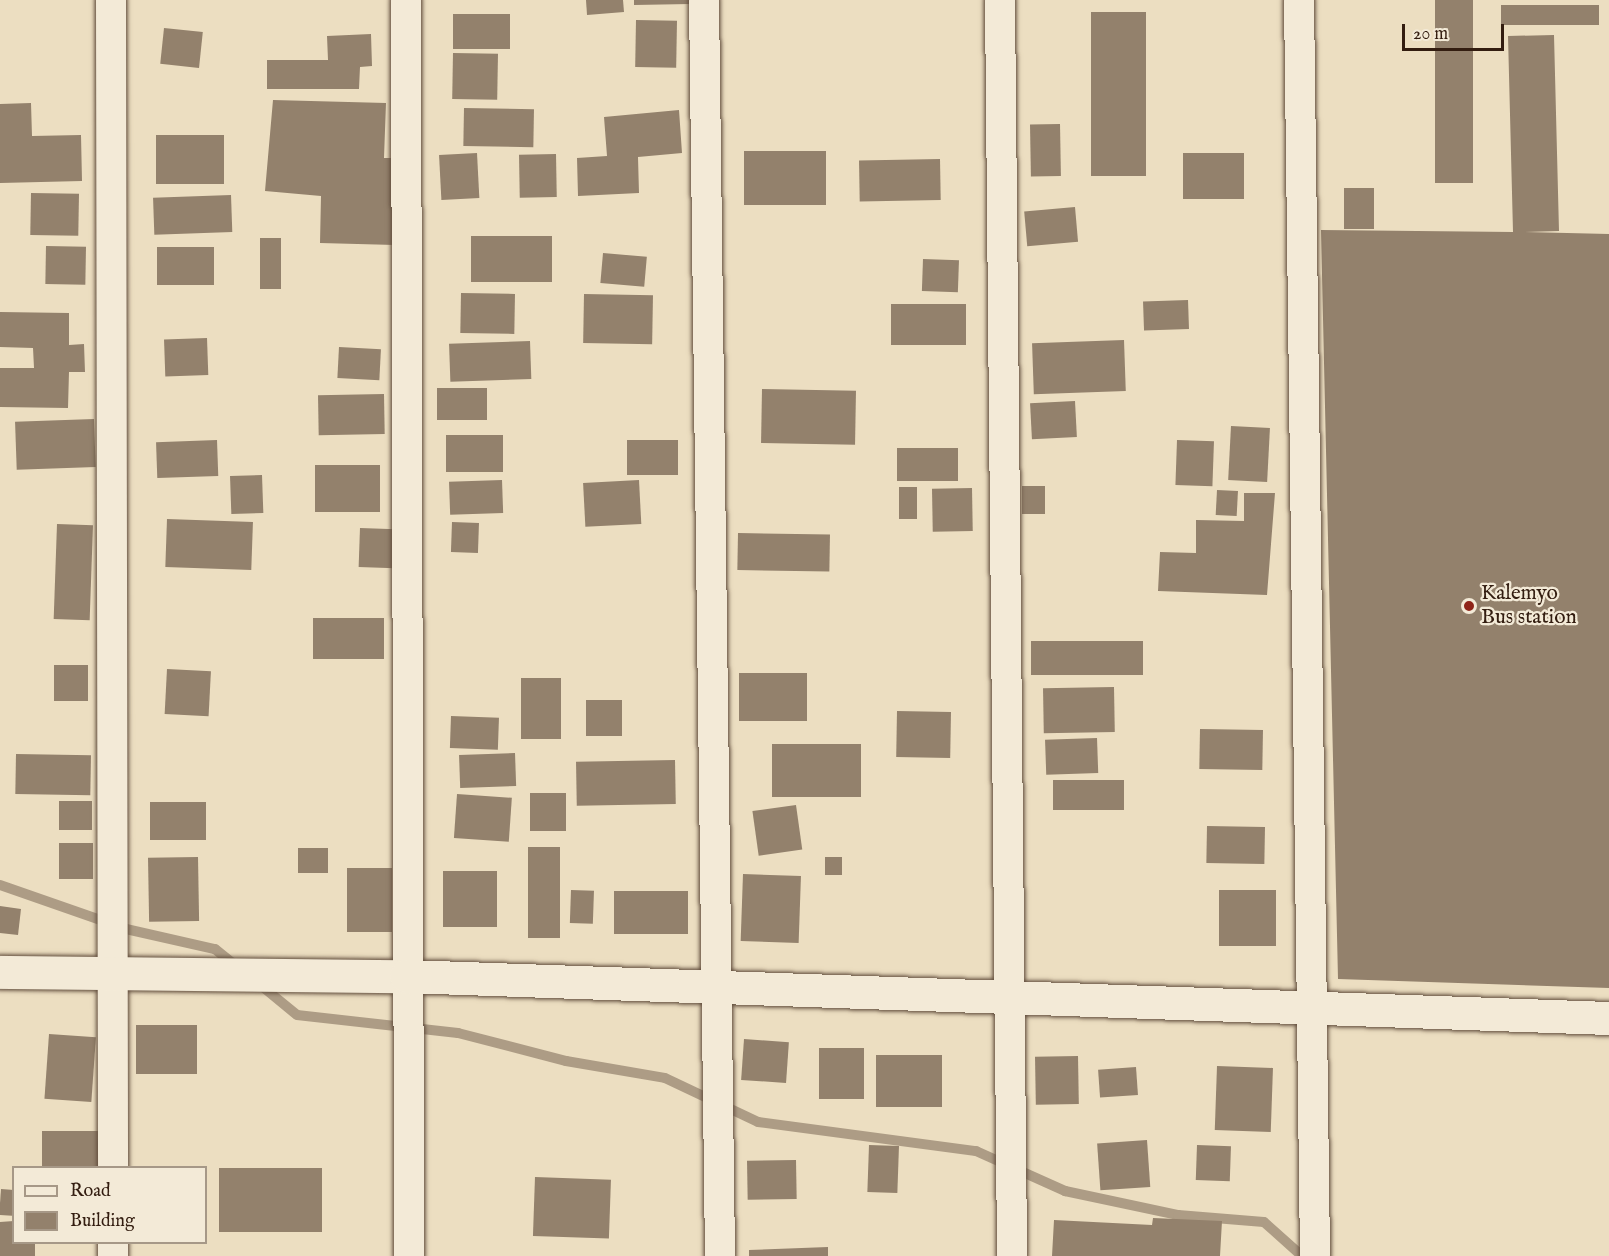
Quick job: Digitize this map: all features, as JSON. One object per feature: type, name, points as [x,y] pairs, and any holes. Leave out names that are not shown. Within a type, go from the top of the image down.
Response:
[{"type":"street","points":[[111,0],[113,1166]]},
{"type":"street","points":[[406,0],[406,984],[410,1256]]},
{"type":"street","points":[[704,0],[720,1256]]},
{"type":"street","points":[[999,0],[1012,1256]]},
{"type":"street","points":[[1299,0],[1315,1011],[1315,1244]]},
{"type":"street","points":[[0,972],[112,961],[194,975],[276,975],[406,984],[717,988],[1315,1011],[1609,1018]]},
{"type":"building","points":[[586,0],[623,0],[624,12],[587,15]]},
{"type":"building","points":[[634,0],[690,0],[690,4],[634,5]]},
{"type":"building","points":[[1435,0],[1473,0],[1473,183],[1435,183]]},
{"type":"building","points":[[1501,5],[1599,5],[1599,25],[1501,25]]},
{"type":"building","points":[[1091,12],[1146,12],[1146,176],[1091,176]]},
{"type":"building","points":[[453,14],[510,14],[510,49],[453,49]]},
{"type":"building","points":[[636,20],[677,21],[676,68],[635,67]]},
{"type":"building","points":[[164,28],[203,32],[199,68],[160,64]]},
{"type":"building","points":[[371,34],[372,66],[360,67],[359,89],[267,89],[267,60],[328,60],[327,36]]},
{"type":"building","name":"Kalemyo Bus station","points":[[1554,35],[1559,231],[1525,232],[1609,234],[1609,988],[1338,979],[1321,230],[1513,232],[1508,36]]},
{"type":"building","points":[[453,53],[498,54],[497,100],[452,99]]},
{"type":"building","points":[[273,100],[386,103],[384,158],[393,158],[395,245],[320,243],[321,196],[265,191]]},
{"type":"building","points":[[31,103],[32,136],[81,135],[82,181],[0,183],[0,104]]},
{"type":"building","points":[[464,108],[534,109],[533,147],[463,146]]},
{"type":"building","points":[[679,110],[682,153],[638,157],[639,193],[578,196],[577,158],[607,156],[604,117]]},
{"type":"building","points":[[1060,124],[1061,176],[1031,177],[1030,125]]},
{"type":"building","points":[[156,135],[224,135],[224,184],[156,184]]},
{"type":"building","points":[[744,151],[826,151],[826,205],[744,205]]},
{"type":"building","points":[[477,153],[479,198],[441,200],[439,155]]},
{"type":"building","points":[[1183,153],[1244,153],[1244,199],[1183,199]]},
{"type":"building","points":[[556,154],[557,197],[520,198],[519,155]]},
{"type":"building","points":[[940,159],[941,200],[860,201],[859,160]]},
{"type":"building","points":[[1344,188],[1374,188],[1374,229],[1344,229]]},
{"type":"building","points":[[31,193],[79,194],[78,236],[30,235]]},
{"type":"building","points":[[231,195],[232,232],[154,235],[153,198]]},
{"type":"building","points":[[1075,207],[1078,242],[1027,246],[1024,211]]},
{"type":"building","points":[[471,236],[552,236],[552,282],[471,282]]},
{"type":"building","points":[[260,238],[281,238],[281,289],[260,289]]},
{"type":"building","points":[[46,246],[86,247],[85,285],[45,284]]},
{"type":"building","points":[[157,247],[214,247],[214,285],[157,285]]},
{"type":"building","points":[[603,253],[647,257],[644,287],[600,283]]},
{"type":"building","points":[[923,259],[959,260],[958,292],[922,291]]},
{"type":"building","points":[[461,293],[515,294],[514,334],[460,333]]},
{"type":"building","points":[[584,294],[653,295],[652,344],[583,343]]},
{"type":"building","points":[[1188,300],[1189,329],[1144,331],[1143,302]]},
{"type":"building","points":[[891,304],[966,304],[966,345],[891,345]]},
{"type":"building","points":[[0,312],[69,313],[69,345],[84,344],[85,372],[69,372],[68,408],[0,407],[0,368],[34,368],[33,348],[0,347]]},
{"type":"building","points":[[207,338],[208,375],[165,376],[164,340]]},
{"type":"building","points":[[1124,340],[1126,391],[1034,394],[1032,343]]},
{"type":"building","points":[[530,341],[531,379],[450,382],[449,344]]},
{"type":"building","points":[[339,347],[381,349],[379,380],[337,378]]},
{"type":"building","points":[[437,388],[487,388],[487,420],[437,420]]},
{"type":"building","points":[[762,389],[856,391],[855,445],[761,443]]},
{"type":"building","points":[[384,394],[385,434],[319,435],[318,395]]},
{"type":"building","points":[[1075,401],[1077,437],[1032,439],[1030,403]]},
{"type":"building","points":[[94,419],[96,467],[17,470],[15,422]]},
{"type":"building","points":[[1231,426],[1270,428],[1267,482],[1228,480]]},
{"type":"building","points":[[446,435],[503,435],[503,472],[446,472]]},
{"type":"building","points":[[217,440],[218,476],[157,478],[156,442]]},
{"type":"building","points":[[627,440],[678,440],[678,475],[627,475]]},
{"type":"building","points":[[1177,440],[1214,441],[1212,486],[1175,485]]},
{"type":"building","points":[[897,448],[958,448],[958,481],[897,481]]},
{"type":"building","points":[[315,465],[380,465],[380,512],[315,512]]},
{"type":"building","points":[[262,475],[263,513],[231,514],[230,476]]},
{"type":"building","points":[[502,480],[503,513],[450,515],[449,482]]},
{"type":"building","points":[[639,480],[641,524],[585,527],[583,483]]},
{"type":"building","points":[[1022,486],[1045,486],[1045,514],[1022,514]]},
{"type":"building","points":[[899,487],[917,487],[917,519],[899,519]]},
{"type":"building","points":[[972,488],[973,531],[933,532],[932,489]]},
{"type":"building","points":[[1217,490],[1238,491],[1237,516],[1216,515]]},
{"type":"building","points":[[1244,493],[1275,493],[1267,595],[1158,591],[1160,552],[1196,553],[1196,520],[1244,521]]},
{"type":"building","points":[[167,519],[253,522],[251,570],[165,567]]},
{"type":"building","points":[[452,522],[479,523],[478,553],[451,552]]},
{"type":"building","points":[[57,524],[93,525],[90,620],[54,619]]},
{"type":"building","points":[[360,528],[396,529],[395,568],[359,567]]},
{"type":"building","points":[[738,533],[830,535],[829,572],[737,570]]},
{"type":"building","points":[[313,618],[384,618],[384,659],[313,659]]},
{"type":"building","points":[[1031,641],[1143,641],[1143,675],[1031,675]]},
{"type":"building","points":[[54,665],[88,665],[88,701],[54,701]]},
{"type":"building","points":[[167,669],[211,671],[209,716],[165,714]]},
{"type":"building","points":[[739,673],[807,673],[807,721],[739,721]]},
{"type":"building","points":[[521,678],[561,678],[561,739],[521,739]]},
{"type":"building","points":[[1114,687],[1115,732],[1044,733],[1043,688]]},
{"type":"building","points":[[586,700],[622,700],[622,736],[586,736]]},
{"type":"building","points":[[897,711],[951,712],[950,758],[896,757]]},
{"type":"building","points":[[451,716],[499,718],[498,750],[450,748]]},
{"type":"building","points":[[1200,729],[1263,730],[1262,770],[1199,769]]},
{"type":"building","points":[[1097,738],[1098,773],[1046,775],[1045,740]]},
{"type":"building","points":[[772,744],[861,744],[861,797],[772,797]]},
{"type":"building","points":[[515,753],[516,786],[460,788],[459,755]]},
{"type":"building","points":[[16,754],[91,755],[90,795],[15,794]]},
{"type":"building","points":[[675,760],[676,804],[577,806],[576,762]]},
{"type":"building","points":[[1053,780],[1124,780],[1124,810],[1053,810]]},
{"type":"building","points":[[530,793],[566,793],[566,831],[530,831]]},
{"type":"building","points":[[457,794],[512,798],[509,842],[454,838]]},
{"type":"building","points":[[59,801],[92,801],[92,830],[59,830]]},
{"type":"building","points":[[150,802],[206,802],[206,840],[150,840]]},
{"type":"building","points":[[796,805],[802,850],[759,856],[752,811]]},
{"type":"building","points":[[1207,826],[1265,827],[1264,864],[1206,863]]},
{"type":"building","points":[[59,843],[93,843],[93,879],[59,879]]},
{"type":"building","points":[[528,847],[560,847],[560,938],[528,938]]},
{"type":"building","points":[[298,848],[328,848],[328,873],[298,873]]},
{"type":"building","points":[[198,857],[199,921],[149,922],[148,858]]},
{"type":"building","points":[[825,857],[842,857],[842,875],[825,875]]},
{"type":"building","points":[[347,868],[392,868],[392,932],[347,932]]},
{"type":"building","points":[[443,871],[497,871],[497,927],[443,927]]},
{"type":"building","points":[[743,874],[801,876],[799,943],[741,941]]},
{"type":"building","points":[[571,890],[594,891],[593,924],[570,923]]},
{"type":"building","points":[[1219,890],[1276,890],[1276,946],[1219,946]]},
{"type":"building","points":[[614,891],[688,891],[688,934],[614,934]]},
{"type":"building","points":[[0,906],[21,909],[18,935],[0,933]]},
{"type":"building","points":[[136,1025],[197,1025],[197,1074],[136,1074]]},
{"type":"building","points":[[49,1034],[96,1037],[91,1102],[44,1099]]},
{"type":"building","points":[[744,1039],[789,1042],[786,1083],[741,1080]]},
{"type":"building","points":[[819,1048],[864,1048],[864,1099],[819,1099]]},
{"type":"building","points":[[876,1055],[942,1055],[942,1107],[876,1107]]},
{"type":"building","points":[[1078,1056],[1079,1104],[1036,1105],[1035,1057]]},
{"type":"building","points":[[1217,1066],[1273,1068],[1271,1132],[1215,1130]]},
{"type":"building","points":[[1136,1067],[1138,1095],[1100,1098],[1098,1070]]},
{"type":"building","points":[[42,1131],[102,1131],[102,1166],[42,1166]]},
{"type":"building","points":[[1147,1140],[1150,1187],[1100,1190],[1097,1143]]},
{"type":"building","points":[[869,1145],[899,1146],[897,1193],[867,1192]]},
{"type":"building","points":[[1197,1145],[1231,1146],[1230,1181],[1196,1180]]},
{"type":"building","points":[[796,1160],[797,1199],[748,1200],[747,1161]]},
{"type":"building","points":[[219,1168],[322,1168],[322,1232],[219,1232]]},
{"type":"building","points":[[535,1177],[611,1180],[609,1239],[533,1236]]},
{"type":"building","points":[[1,1189],[12,1190],[12,1216],[0,1215]]},
{"type":"building","points":[[1153,1218],[1222,1221],[1220,1256],[1052,1256],[1054,1220],[1152,1225]]},
{"type":"building","points":[[12,1221],[12,1244],[35,1244],[35,1256],[0,1256],[0,1222]]},
{"type":"building","points":[[828,1247],[828,1256],[749,1256],[749,1250]]},
{"type":"waterway","points":[[0,885],[126,929],[215,949],[236,966]]},
{"type":"waterway","points":[[258,983],[297,1015],[458,1033],[566,1061],[665,1078],[758,1122],[976,1151],[1065,1191],[1178,1215],[1264,1222],[1302,1256]]},
{"type":"place","name":"Kalemyo Bus station","points":[[1469,606]]}]
